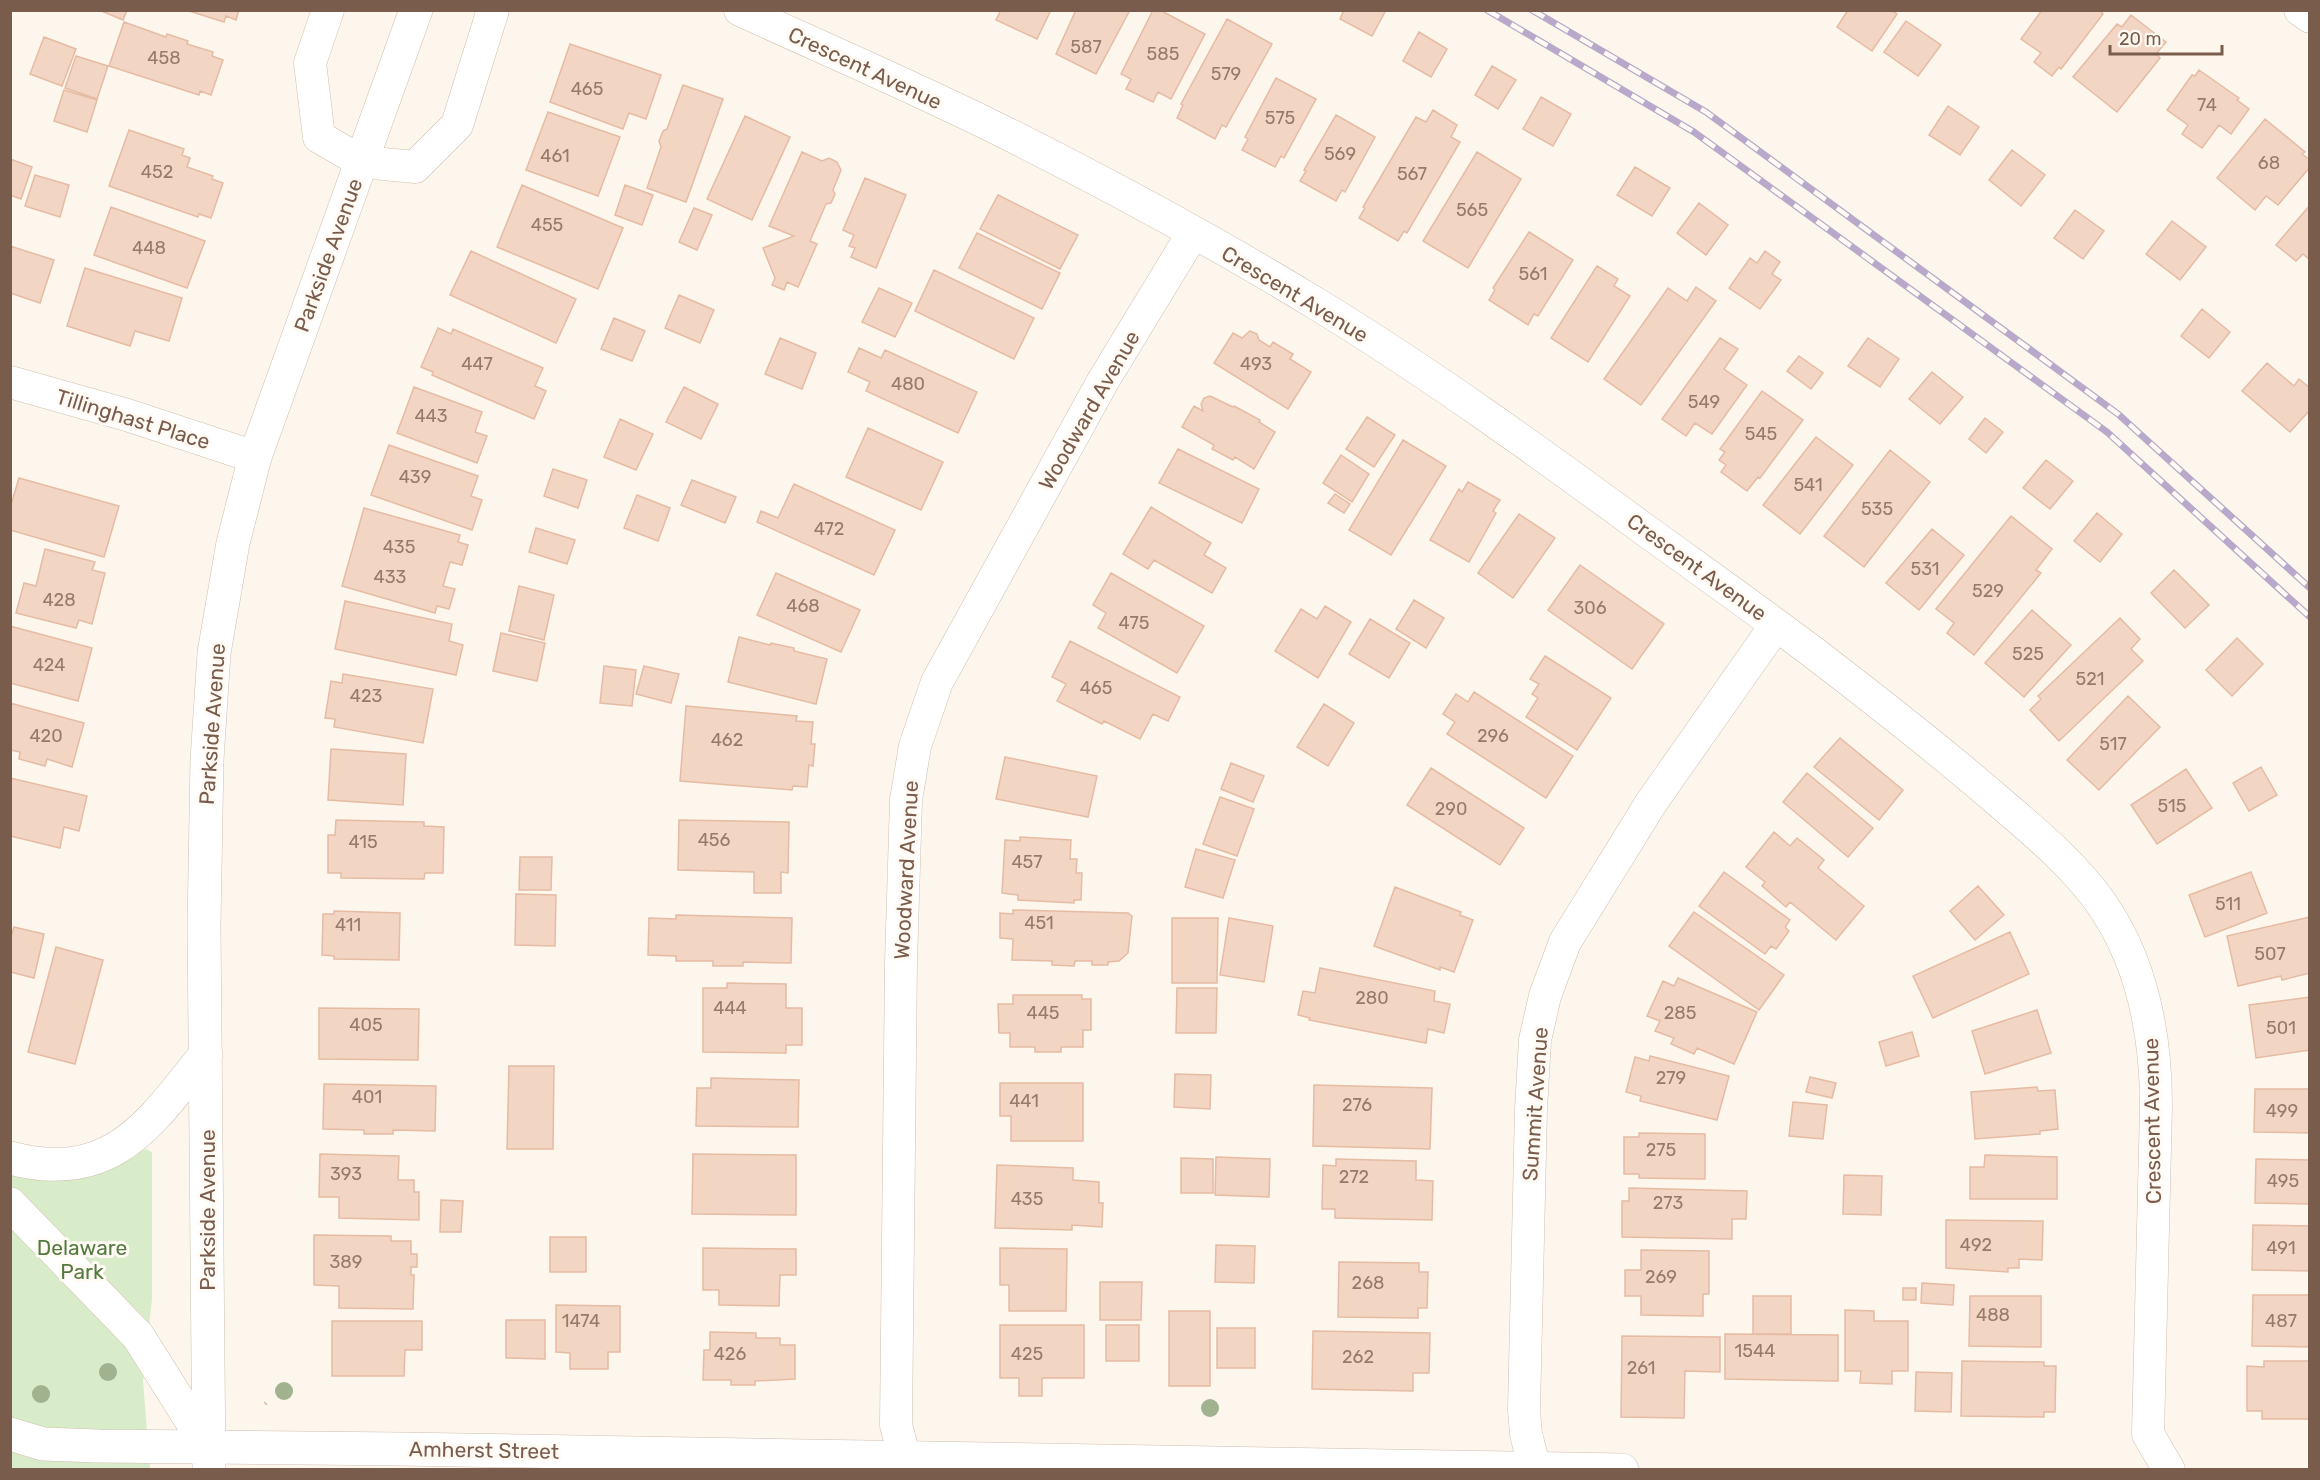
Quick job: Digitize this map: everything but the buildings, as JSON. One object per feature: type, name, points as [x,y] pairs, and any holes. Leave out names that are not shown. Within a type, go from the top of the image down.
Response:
[{"type":"street","points":[[328,10],[310,63],[319,137],[362,162],[415,167],[457,125],[493,10]]},
{"type":"street","name":"Parkside Avenue","points":[[209,1458],[204,925],[207,760],[214,653],[233,543],[255,457],[416,10]]},
{"type":"street","name":"Crescent Avenue","points":[[740,10],[998,129],[1102,182],[1318,304],[1428,375],[1536,449],[1776,625],[1965,772],[2061,855],[2101,903],[2123,942],[2138,976],[2150,1019],[2156,1063],[2148,1434],[2169,1470]]},
{"type":"street","points":[[2300,10],[2310,17]]},
{"type":"street","name":"Woodward Avenue","points":[[906,1463],[896,1425],[901,1077],[900,963],[906,800],[915,746],[937,682],[1103,381],[1192,233]]},
{"type":"street","name":"Tillinghast Place","points":[[10,382],[127,415],[255,457]]},
{"type":"street","name":"Summit Avenue","points":[[1535,1469],[1526,1434],[1524,1410],[1531,1109],[1535,1040],[1545,996],[1565,942],[1645,812],[1776,625]]},
{"type":"street","points":[[10,1158],[59,1164],[92,1159],[118,1149],[152,1120],[206,1054]]},
{"type":"street","points":[[10,1204],[138,1336],[209,1458]]},
{"type":"street","name":"Amherst Street","points":[[10,1434],[43,1444],[209,1458],[1623,1470]]},
{"type":"green space","name":"Delaware Park","points":[[146,1149],[152,1152],[152,1299],[143,1381],[150,1469],[11,1469],[10,1172],[133,1154]]},
{"type":"railway","points":[[1487,10],[1694,132],[2107,432],[2310,617]]},
{"type":"railway","points":[[1532,10],[1706,112],[2118,414],[2310,588]]}]
